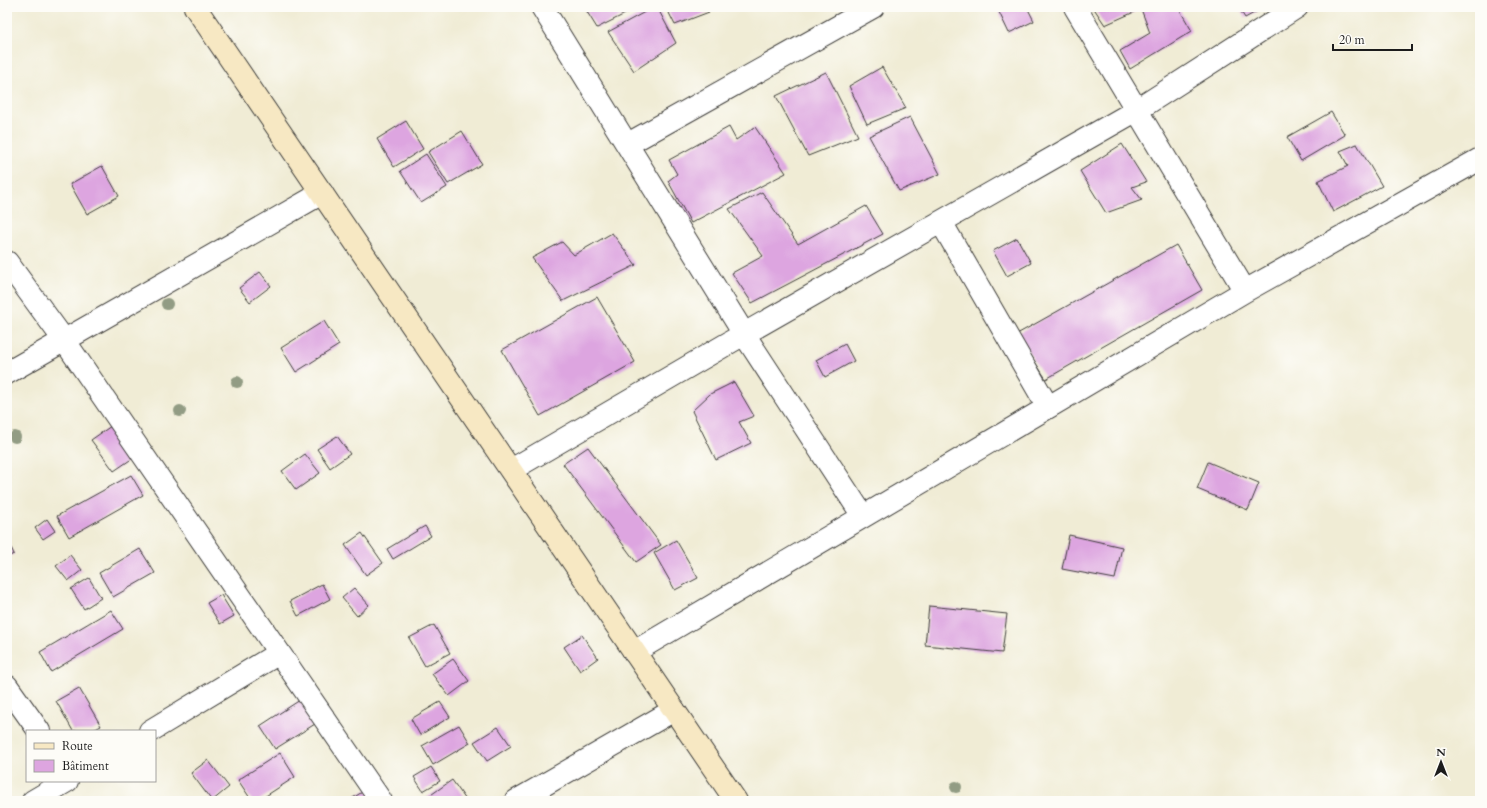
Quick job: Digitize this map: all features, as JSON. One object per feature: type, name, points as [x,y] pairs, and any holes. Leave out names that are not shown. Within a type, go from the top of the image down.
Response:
[{"type":"main road","points":[[195,7],[736,801]]},
{"type":"street","points":[[542,7],[744,334],[863,516]]},
{"type":"street","points":[[628,144],[873,7]]},
{"type":"street","points":[[1075,7],[1245,291]]},
{"type":"street","points":[[511,470],[744,334],[1136,110],[1297,7]]},
{"type":"street","points":[[634,652],[1245,291],[1480,159]]},
{"type":"street","points":[[7,372],[322,193]]},
{"type":"street","points":[[941,222],[1048,407]]},
{"type":"street","points":[[7,262],[64,340],[381,801]]},
{"type":"street","points":[[152,730],[279,653]]},
{"type":"street","points":[[7,686],[38,730]]},
{"type":"street","points":[[516,801],[674,710]]},
{"type":"street","points":[[33,801],[65,782]]},
{"type":"building","points":[[584,7],[639,7],[597,28]]},
{"type":"building","points":[[654,7],[657,7],[676,43],[634,71],[608,32]]},
{"type":"building","points":[[666,7],[706,7],[709,12],[675,25]]},
{"type":"building","points":[[1003,7],[1027,7],[1034,21],[1009,33],[998,10]]},
{"type":"building","points":[[1093,7],[1139,7],[1141,9],[1105,25]]},
{"type":"building","points":[[1142,7],[1178,7],[1192,31],[1130,69],[1120,51],[1150,33],[1141,9]]},
{"type":"building","points":[[1238,7],[1265,7],[1245,18]]},
{"type":"building","points":[[882,67],[906,108],[867,124],[849,86]]},
{"type":"building","points":[[826,72],[858,136],[808,156],[776,96]]},
{"type":"building","points":[[1331,112],[1345,135],[1301,161],[1287,137]]},
{"type":"building","points":[[910,117],[940,174],[899,191],[869,136]]},
{"type":"building","points":[[406,121],[423,149],[394,167],[377,139]]},
{"type":"building","points":[[729,127],[736,140],[755,127],[786,173],[691,223],[668,181],[677,174],[669,160]]},
{"type":"building","points":[[462,131],[482,164],[448,184],[428,152]]},
{"type":"building","points":[[1122,144],[1146,182],[1132,187],[1142,200],[1106,213],[1080,171]]},
{"type":"building","points":[[1357,144],[1382,186],[1333,212],[1318,181],[1348,166],[1340,151]]},
{"type":"building","points":[[426,154],[447,187],[421,203],[400,171]]},
{"type":"building","points":[[102,166],[119,196],[87,214],[70,184]]},
{"type":"building","points":[[762,192],[798,244],[866,206],[883,234],[752,303],[732,273],[763,256],[729,209]]},
{"type":"building","points":[[612,233],[636,265],[563,301],[532,258],[562,242],[574,255]]},
{"type":"building","points":[[1017,238],[1031,263],[1007,276],[993,251]]},
{"type":"building","points":[[1176,245],[1202,290],[1046,379],[1017,334]]},
{"type":"building","points":[[260,272],[271,286],[250,302],[239,288]]},
{"type":"building","points":[[597,297],[635,362],[540,416],[502,350]]},
{"type":"building","points":[[324,321],[339,345],[296,372],[281,348]]},
{"type":"building","points":[[845,344],[854,361],[825,377],[816,360]]},
{"type":"building","points":[[734,382],[754,416],[739,422],[751,443],[716,460],[692,411],[710,394]]},
{"type":"building","points":[[111,426],[133,458],[114,471],[91,440]]},
{"type":"building","points":[[337,436],[350,454],[330,468],[317,449]]},
{"type":"building","points":[[588,447],[661,545],[636,562],[563,464]]},
{"type":"building","points":[[305,454],[320,473],[296,490],[282,471]]},
{"type":"building","points":[[1208,462],[1259,483],[1248,510],[1197,489]]},
{"type":"building","points":[[131,475],[143,495],[69,537],[57,516]]},
{"type":"building","points":[[47,519],[55,531],[43,539],[35,528]]},
{"type":"building","points":[[425,526],[431,536],[393,559],[387,549]]},
{"type":"building","points":[[362,533],[383,563],[366,575],[345,545]]},
{"type":"building","points":[[1069,535],[1122,547],[1115,579],[1062,569]]},
{"type":"building","points":[[7,539],[14,554],[7,557]]},
{"type":"building","points":[[676,540],[698,578],[675,590],[654,553]]},
{"type":"building","points":[[140,549],[155,573],[113,597],[99,573]]},
{"type":"building","points":[[70,555],[82,570],[68,581],[56,566]]},
{"type":"building","points":[[89,578],[101,598],[84,609],[71,589]]},
{"type":"building","points":[[322,584],[330,599],[298,616],[290,601]]},
{"type":"building","points":[[354,588],[369,605],[357,616],[342,598]]},
{"type":"building","points":[[221,595],[234,616],[220,624],[207,603]]},
{"type":"building","points":[[929,606],[1007,614],[1002,653],[925,645]]},
{"type":"building","points":[[111,610],[123,629],[51,672],[40,652]]},
{"type":"building","points":[[434,625],[450,653],[425,666],[409,638]]},
{"type":"building","points":[[582,635],[598,658],[580,671],[564,647]]},
{"type":"building","points":[[453,659],[469,681],[449,696],[432,674]]},
{"type":"building","points":[[79,688],[101,726],[94,730],[72,730],[56,701]]},
{"type":"building","points":[[300,700],[315,724],[275,749],[260,726]]},
{"type":"building","points":[[440,702],[450,717],[420,735],[411,719]]},
{"type":"building","points":[[459,725],[470,743],[433,765],[422,746]]},
{"type":"building","points":[[498,727],[511,746],[487,761],[474,742]]},
{"type":"building","points":[[280,753],[295,777],[258,801],[252,801],[238,780]]},
{"type":"building","points":[[208,760],[229,787],[212,801],[191,773]]},
{"type":"building","points":[[431,767],[440,781],[423,791],[414,777]]},
{"type":"building","points":[[452,780],[466,800],[426,801],[425,799]]},
{"type":"building","points":[[367,789],[375,801],[348,801]]}]
